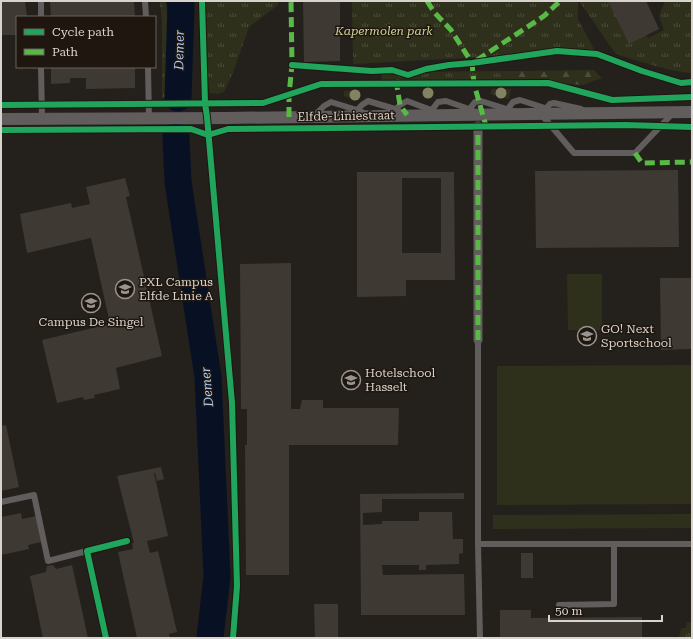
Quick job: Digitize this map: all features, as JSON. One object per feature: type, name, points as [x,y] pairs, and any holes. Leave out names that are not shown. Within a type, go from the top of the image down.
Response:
[{"type":"street","name":"Elfde-Liniestraat","points":[[1,119],[313,117],[355,113],[369,116],[393,112],[407,115],[430,113],[445,115],[467,112],[483,114],[506,111],[521,114],[543,111],[559,113],[692,112]]},
{"type":"street","points":[[478,126],[478,340]]},
{"type":"lane","points":[[40,1],[41,16]]},
{"type":"lane","points":[[145,1],[146,16]]},
{"type":"lane","points":[[41,68],[42,118]]},
{"type":"lane","points":[[148,68],[149,118]]},
{"type":"lane","points":[[355,113],[368,101],[393,112],[407,102],[430,113],[438,102],[446,101],[467,112],[475,102],[481,101],[506,111],[514,102],[520,100],[543,111],[574,153],[635,153],[674,112]]},
{"type":"lane","points":[[543,111],[550,104],[554,103],[596,113]]},
{"type":"lane","points":[[478,340],[478,544],[480,638]]},
{"type":"lane","points":[[1,502],[34,496],[48,561],[87,551]]},
{"type":"lane","points":[[478,544],[692,544]]},
{"type":"lane","points":[[559,605],[614,604],[614,544]]},
{"type":"green space","points":[[160,1],[166,1],[169,49],[162,47]]},
{"type":"green space","points":[[205,1],[278,1],[278,5],[249,27],[233,73],[224,92],[217,94],[210,93],[208,85]]},
{"type":"green space","name":"Kapermolen park","points":[[352,1],[578,1],[578,19],[595,51],[353,64]]},
{"type":"green space","points":[[579,1],[646,1],[659,29],[646,35],[648,38],[664,30],[659,16],[665,1],[692,1],[692,73],[667,69],[615,53]]},
{"type":"green space","points":[[162,47],[169,49],[169,99],[162,97]]},
{"type":"green space","points":[[594,70],[602,78],[583,85],[556,83],[545,80],[516,80],[516,71]]},
{"type":"green space","points":[[516,71],[516,80],[464,82],[381,81],[382,72]]},
{"type":"green space","points":[[492,89],[511,89],[509,99],[490,94]]},
{"type":"green space","points":[[360,90],[358,100],[344,96],[344,91]]},
{"type":"green space","points":[[567,274],[602,274],[602,330],[568,330]]},
{"type":"green space","points":[[692,365],[692,504],[497,505],[497,366]]},
{"type":"green space","points":[[692,514],[692,528],[493,529],[493,515]]},
{"type":"green space","points":[[687,622],[692,623],[692,638],[679,638],[681,628],[686,628]]},
{"type":"building","points":[[1,1],[25,1],[27,16],[16,16],[16,35],[1,35]]},
{"type":"building","points":[[50,1],[134,1],[135,16],[51,16]]},
{"type":"building","points":[[303,1],[340,1],[340,61],[304,62]]},
{"type":"building","points":[[608,1],[646,1],[659,29],[629,44]]},
{"type":"building","points":[[51,68],[135,68],[135,88],[86,89],[86,78],[70,78],[70,83],[51,84]]},
{"type":"building","points":[[678,170],[679,247],[536,248],[535,171]]},
{"type":"building","points":[[357,172],[454,172],[455,280],[406,280],[406,296],[357,297]],"holes":[[[402,178],[441,178],[441,253],[402,253]]]},
{"type":"building","name":"PXL Campus Elfde Linie A","points":[[125,178],[130,196],[126,197],[162,356],[116,368],[120,389],[94,395],[95,398],[84,400],[83,397],[57,403],[42,340],[110,324],[91,238],[27,253],[20,214],[71,203],[72,208],[90,204],[86,187]]},
{"type":"building","points":[[291,263],[291,409],[300,409],[302,400],[323,400],[323,408],[399,408],[398,445],[289,445],[289,575],[246,575],[245,445],[247,445],[247,409],[241,409],[240,264]]},
{"type":"building","points":[[660,278],[692,278],[692,349],[661,350]]},
{"type":"building","points":[[6,425],[19,487],[1,491],[1,426]]},
{"type":"building","points":[[161,467],[164,479],[157,481],[154,473],[168,536],[147,541],[150,553],[158,551],[177,632],[169,634],[170,638],[137,638],[118,552],[133,549],[132,543],[134,543],[117,476]]},
{"type":"building","points":[[464,493],[464,499],[382,499],[382,512],[363,513],[363,525],[382,524],[382,521],[419,521],[419,512],[452,512],[453,539],[463,539],[463,553],[459,554],[459,564],[426,565],[426,570],[419,570],[419,565],[382,565],[383,575],[464,574],[465,615],[361,615],[360,494]]},
{"type":"building","points":[[21,513],[22,519],[36,516],[41,542],[28,545],[29,549],[1,555],[1,517]]},
{"type":"building","points":[[521,553],[533,553],[533,578],[521,578]]},
{"type":"building","points":[[53,565],[56,569],[72,565],[88,638],[43,638],[30,576],[46,572],[47,566]]},
{"type":"building","points":[[314,604],[338,604],[338,638],[315,638]]},
{"type":"building","points":[[500,610],[531,610],[531,618],[642,617],[642,638],[500,638]]},
{"type":"waterway","name":"Demer","points":[[178,98],[180,1]]},
{"type":"waterway","name":"Demer","points":[[176,137],[178,182],[208,377],[217,576],[210,638]]},
{"type":"marked path","points":[[289,117],[289,95],[292,65],[291,1]]},
{"type":"marked path","points":[[427,1],[434,12],[451,30],[472,63],[474,84],[486,126]]},
{"type":"marked path","points":[[477,60],[544,16],[560,1]]},
{"type":"marked path","points":[[396,80],[400,105],[407,115]]},
{"type":"marked path","points":[[478,126],[478,340]]},
{"type":"marked path","points":[[635,153],[642,163],[692,162]]},
{"type":"cycle path","points":[[202,1],[205,103],[232,403],[237,586],[233,638]]},
{"type":"cycle path","points":[[292,65],[372,71],[392,70],[408,75],[426,69],[449,65],[557,51],[597,54],[642,71],[681,83],[692,82]]},
{"type":"cycle path","points":[[1,105],[263,103],[321,84],[548,83],[612,100],[692,97]]},
{"type":"cycle path","points":[[1,130],[191,129],[208,135],[228,129],[625,125],[692,127]]},
{"type":"cycle path","points":[[106,638],[87,551],[127,541]]},
{"type":"place","name":"PXL Campus Elfde Linie A","points":[[125,289]]},
{"type":"place","name":"Campus De Singel","points":[[91,303]]},
{"type":"place","name":"GO! Next Sportschool","points":[[587,336]]},
{"type":"place","name":"Hotelschool Hasselt","points":[[351,380]]}]
